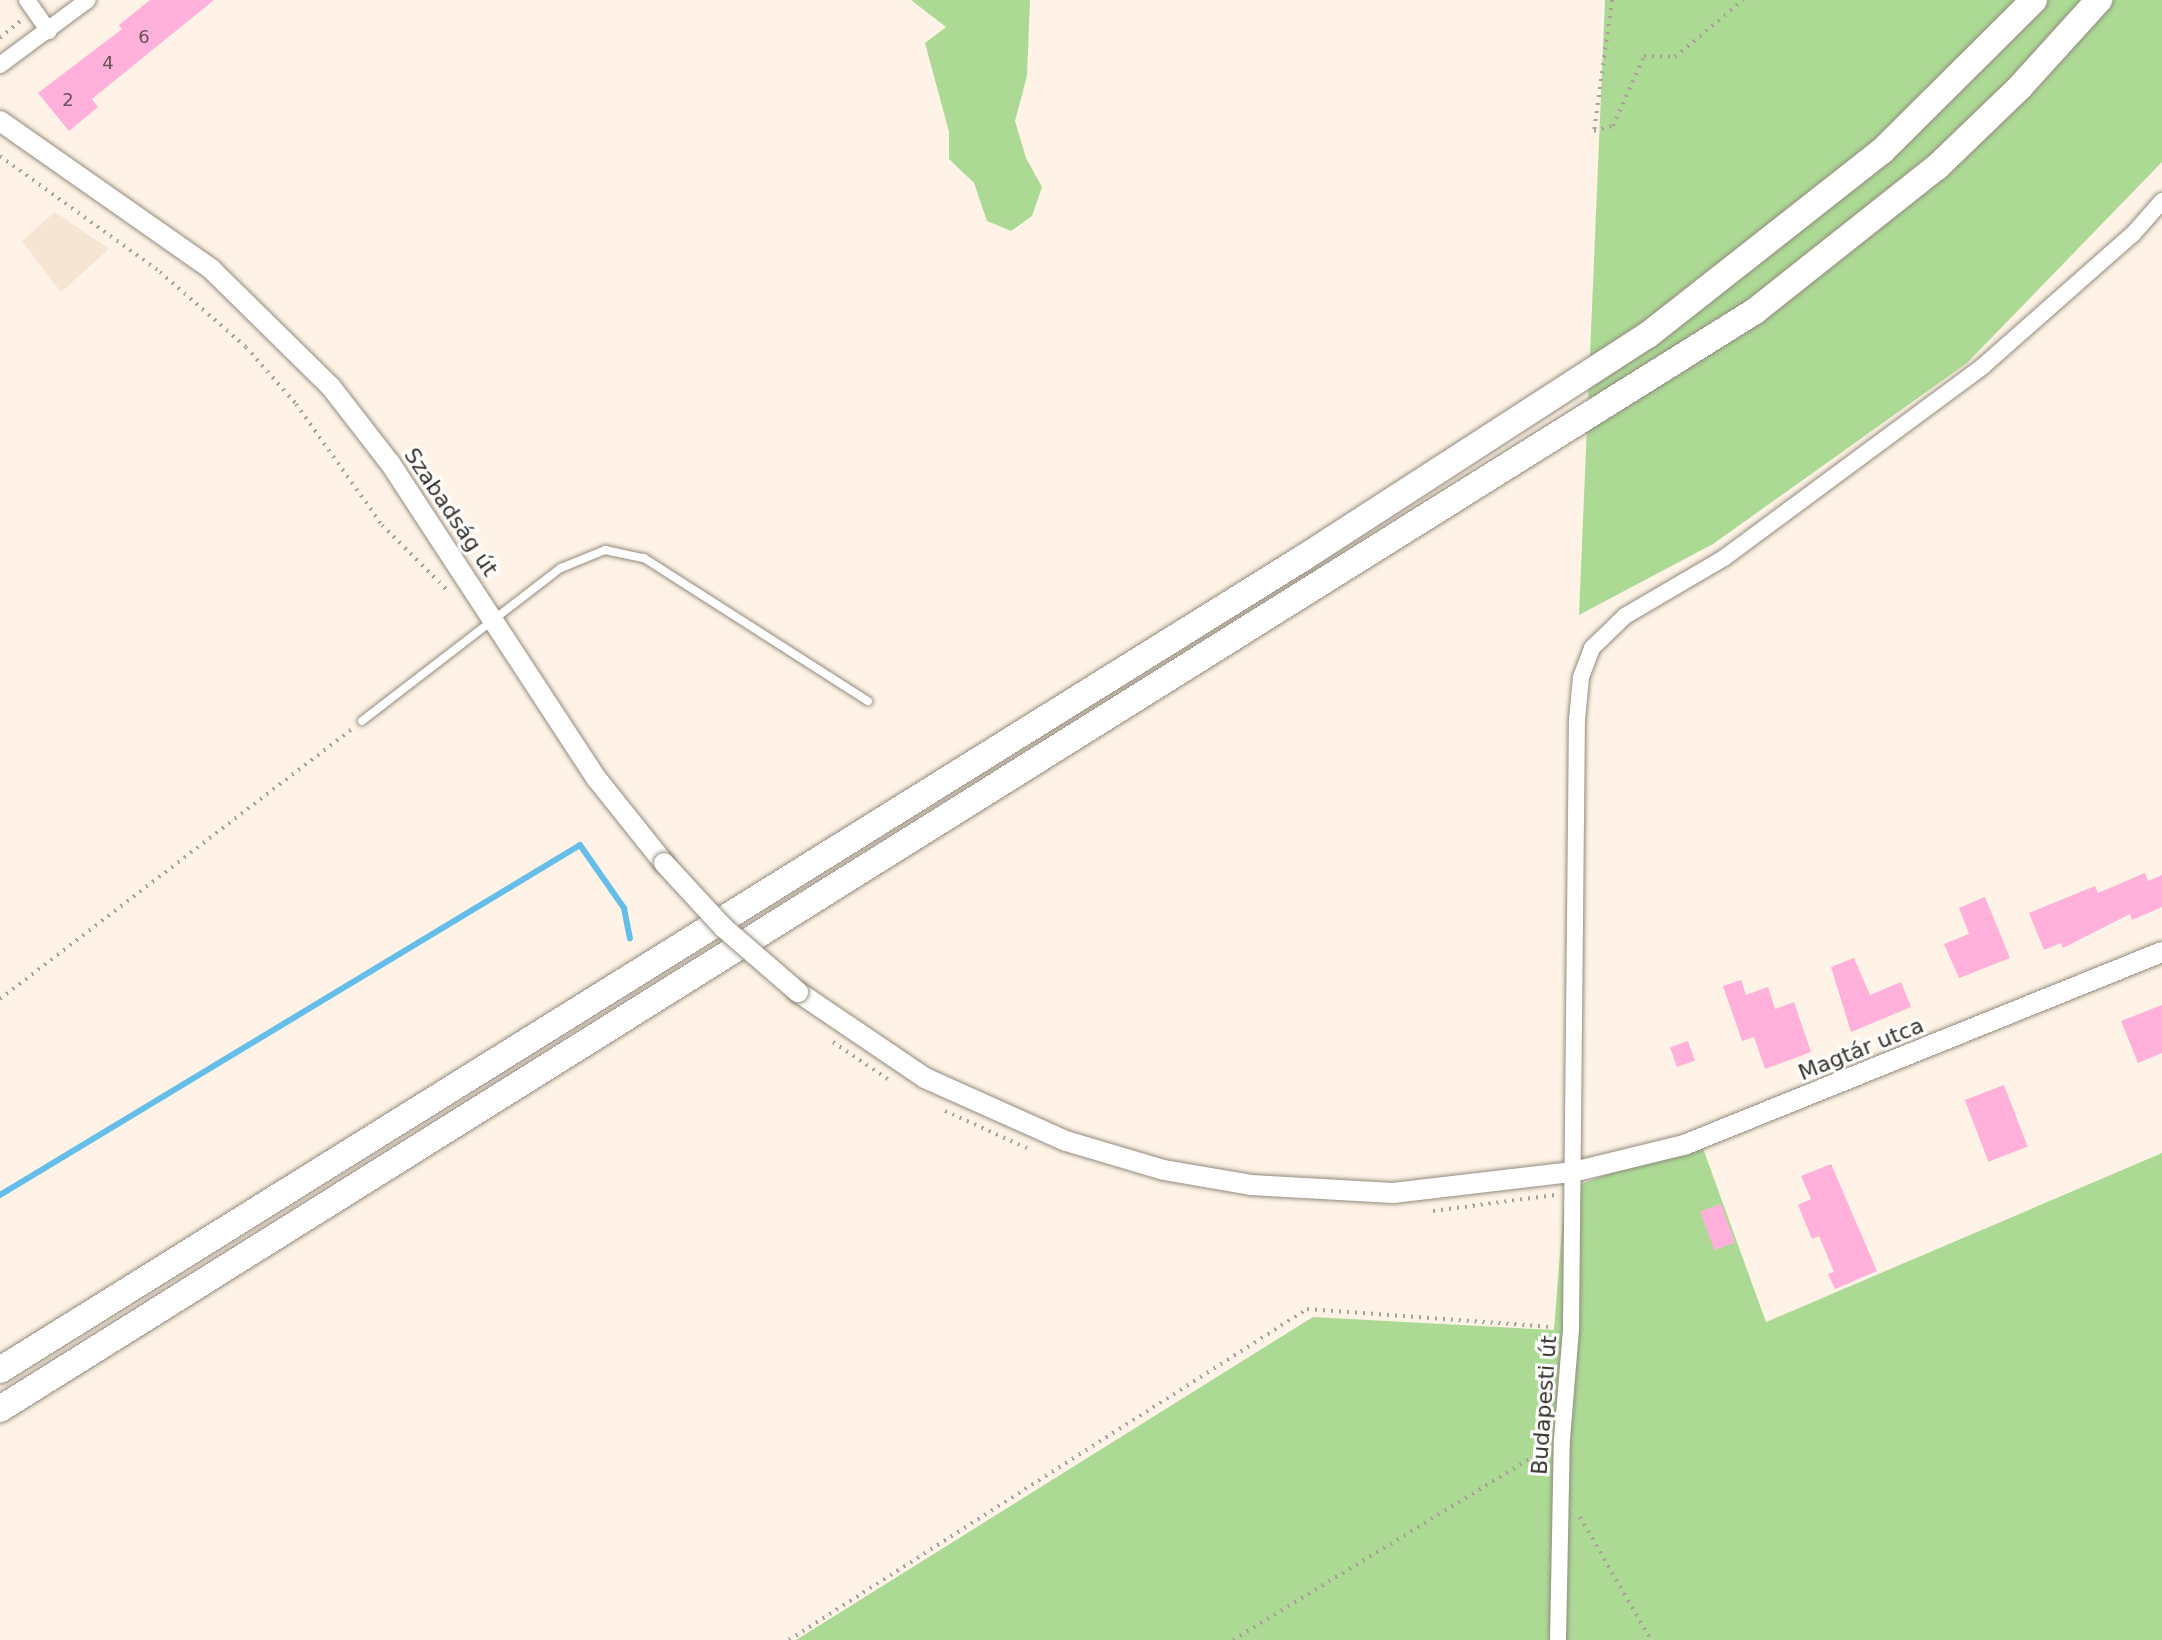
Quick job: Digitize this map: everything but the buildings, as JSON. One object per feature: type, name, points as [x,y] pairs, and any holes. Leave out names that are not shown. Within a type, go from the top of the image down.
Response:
[{"type":"highway","points":[[0,1370],[1316,550],[1623,352],[1731,274],[1882,151],[2034,0]]},
{"type":"highway","points":[[0,1409],[1755,311],[1937,167],[2020,87],[2099,0]]},
{"type":"street","points":[[27,0],[49,31]]},
{"type":"street","points":[[0,65],[88,0]]},
{"type":"street","name":"Szabadság út","points":[[0,121],[211,269],[294,347],[390,463],[597,779],[664,863],[724,928],[798,992]]},
{"type":"street","name":"Budapesti út","points":[[1558,1640],[1562,1439],[1571,1329],[1577,720],[1581,677],[1592,648],[1625,616],[1724,558],[1982,367],[2133,234],[2162,201]]},
{"type":"street","name":"Magtár utca","points":[[798,992],[890,1058],[972,1103],[1066,1141],[1164,1170],[1251,1185],[1349,1193],[1451,1189],[1573,1172],[1636,1159],[1730,1128],[2162,952]]},
{"type":"lane","points":[[362,721],[583,556],[624,551],[644,558],[868,701]]},
{"type":"path","points":[[1612,0],[1594,131],[1613,126],[1644,56],[1675,57],[1743,0]]},
{"type":"path","points":[[0,156],[160,272],[246,347],[296,404],[382,525],[455,599]]},
{"type":"path","points":[[0,999],[362,721]]},
{"type":"path","points":[[789,1640],[1307,1309],[1571,1329]]},
{"type":"path","points":[[1233,1640],[1562,1439]]},
{"type":"path","points":[[1561,1487],[1651,1640]]},
{"type":"shaded area","points":[[55,212],[109,249],[61,292],[22,241]]},
{"type":"green space","points":[[911,0],[1030,0],[1027,76],[1015,121],[1026,158],[1042,187],[1032,216],[1011,231],[987,221],[974,183],[949,159],[949,132],[925,43],[946,27]]},
{"type":"green space","points":[[1605,0],[2162,0],[2162,162],[1967,363],[1713,544],[1579,615]]},
{"type":"green space","points":[[1700,1140],[1766,1322],[2162,1153],[2162,1640],[796,1640],[1313,1317],[1554,1330],[1565,1190]]},
{"type":"waterway","points":[[0,1195],[580,845],[624,908],[630,938]]}]
